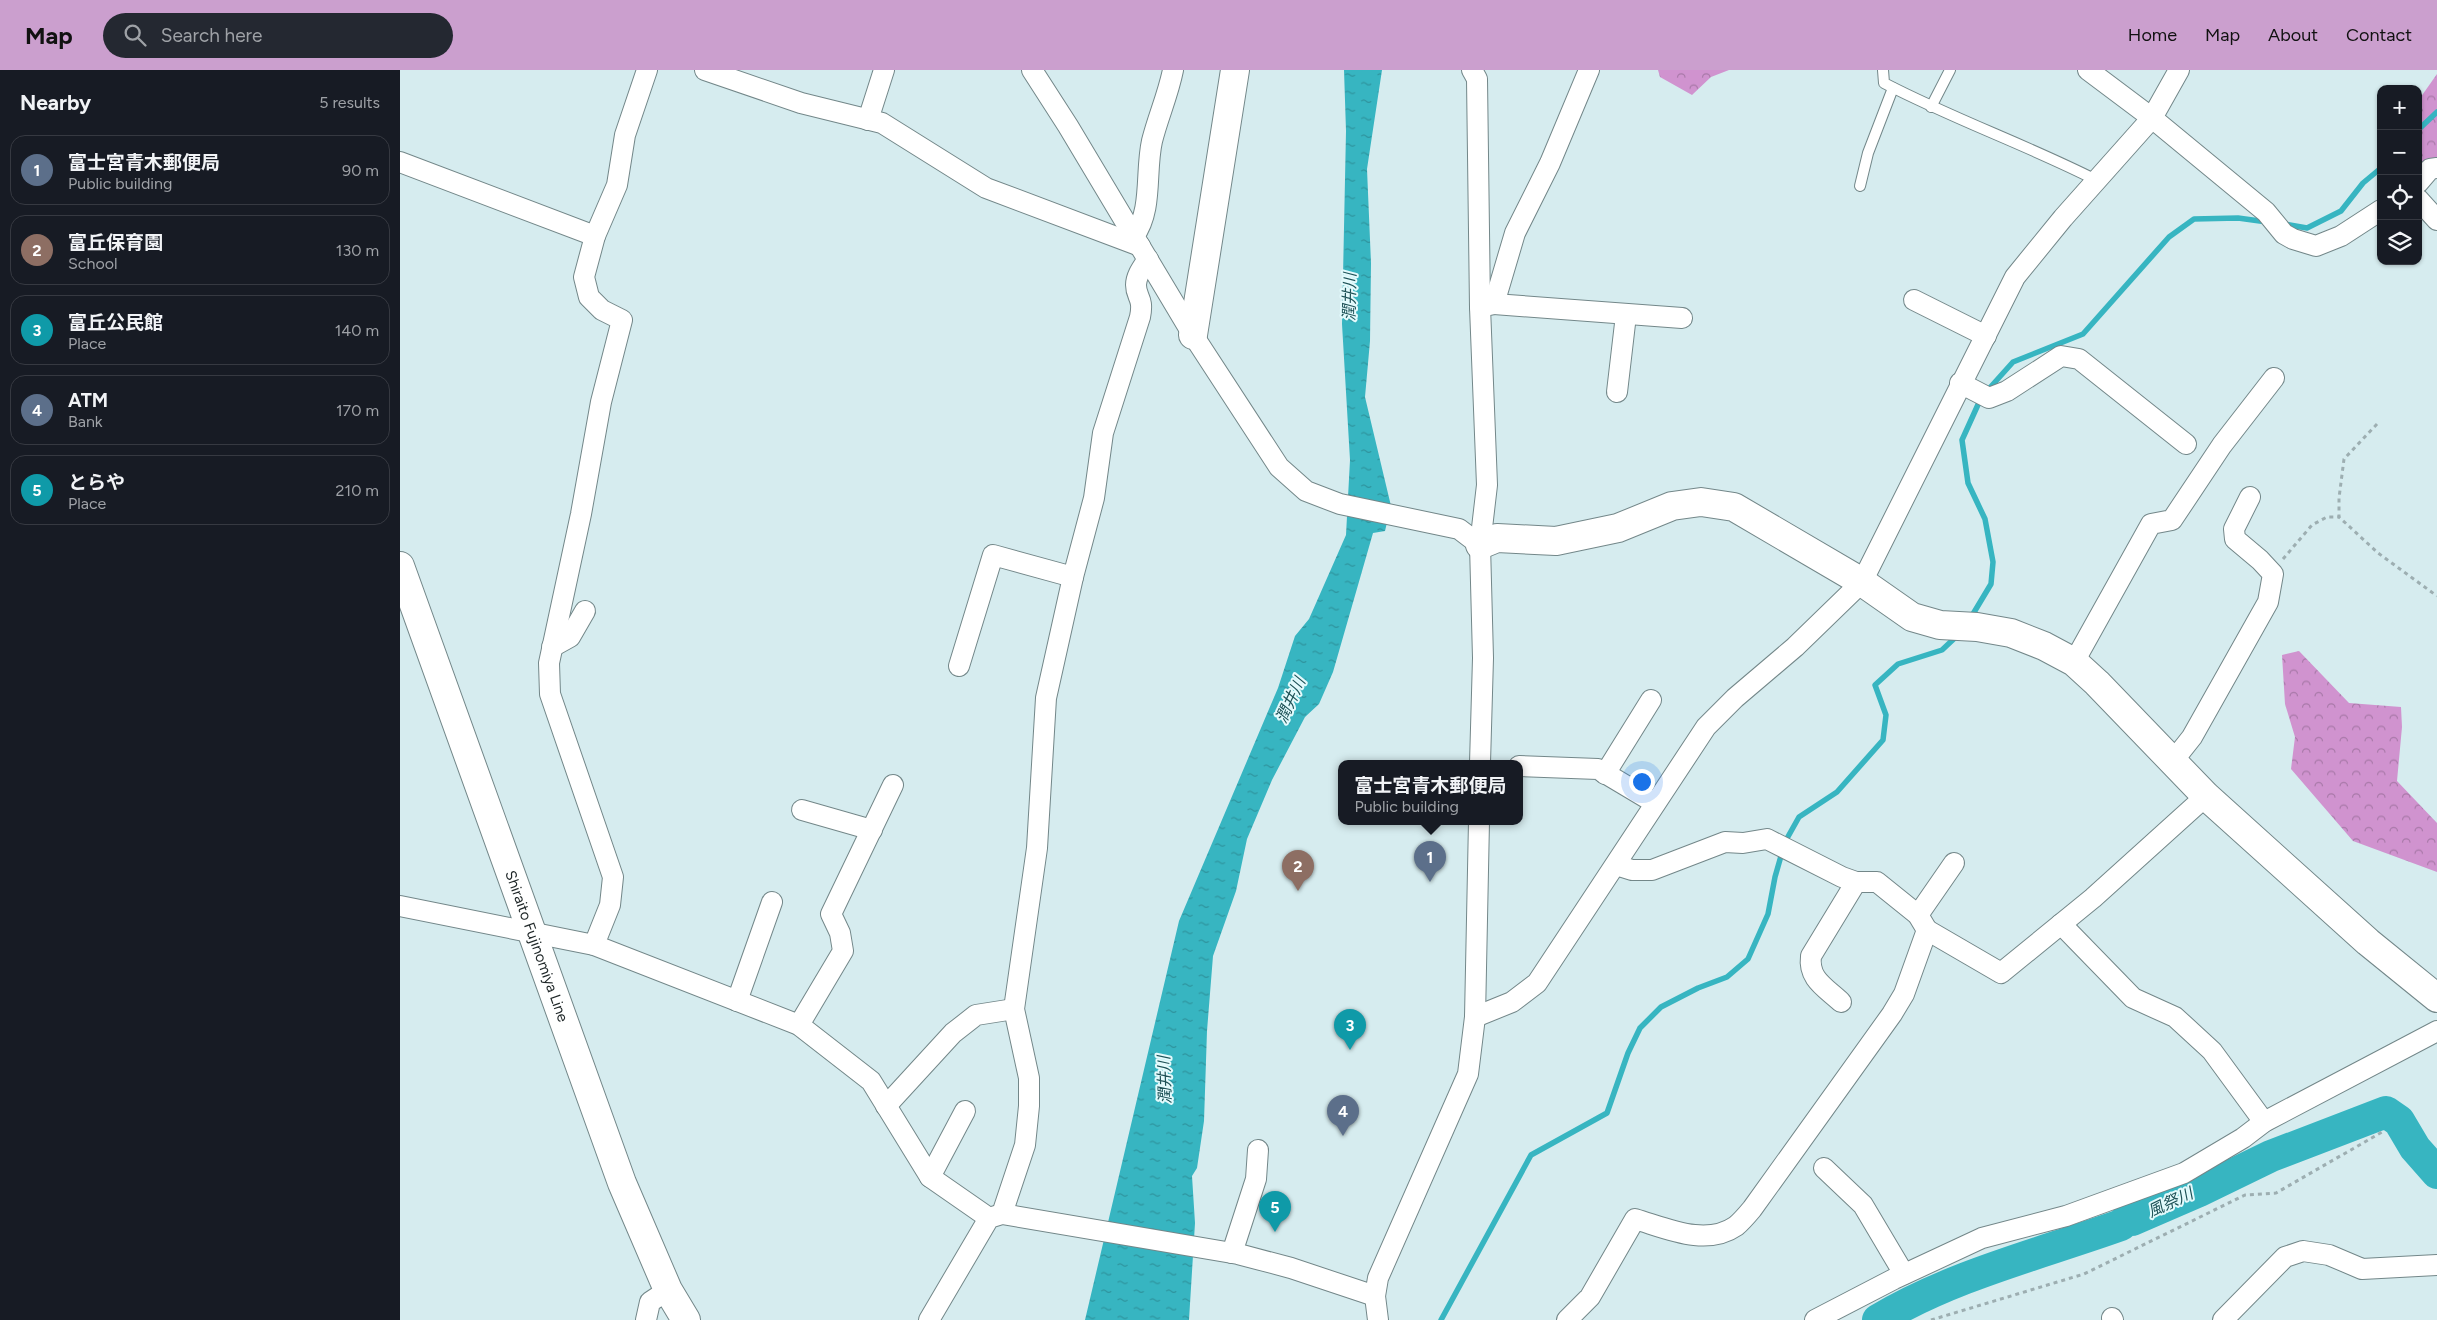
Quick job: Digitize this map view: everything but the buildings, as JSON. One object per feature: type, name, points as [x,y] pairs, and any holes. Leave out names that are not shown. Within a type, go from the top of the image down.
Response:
[{"type":"street","points":[[594,945],[610,905],[614,877],[550,694],[549,663],[601,402],[622,320],[602,310],[589,297],[584,277],[595,236],[617,185],[626,135],[647,70]]},
{"type":"street","points":[[705,70],[801,104],[882,123],[986,188],[1141,247]]},
{"type":"street","points":[[868,120],[884,70]]},
{"type":"street","points":[[1032,70],[1193,335],[1280,467],[1306,491],[1340,504],[1459,529],[1480,545]]},
{"type":"street","points":[[929,1320],[995,1216],[1025,1145],[1030,1078],[1014,1009],[1037,848],[1046,698],[1073,577],[1094,498],[1103,433],[1143,303],[1136,286],[1141,247],[1140,228],[1144,215],[1152,142],[1168,95],[1173,70]]},
{"type":"street","points":[[1193,335],[1235,70]]},
{"type":"street","points":[[1472,70],[1477,79],[1487,306],[1487,485],[1480,545],[1482,658],[1480,760]]},
{"type":"street","points":[[1487,306],[1515,233],[1550,163],[1589,70]]},
{"type":"street","points":[[2088,70],[2152,118],[2266,212],[2284,234],[2293,239],[2316,246],[2341,236],[2377,213]]},
{"type":"street","points":[[1476,1017],[1512,1002],[1537,984],[1616,865],[1654,803],[1706,727],[1735,698],[1795,647],[1862,582],[1964,385],[2015,277],[2096,180],[2152,118],[2179,70]]},
{"type":"street","points":[[400,162],[595,236]]},
{"type":"street","points":[[2422,179],[2430,170],[2437,168]]},
{"type":"street","points":[[2422,204],[2437,220]]},
{"type":"street","points":[[1914,300],[1986,336]]},
{"type":"street","points":[[1487,306],[1682,318]]},
{"type":"street","points":[[1617,392],[1626,315]]},
{"type":"street","points":[[1964,385],[1989,398],[2007,391],[2061,356],[2079,359],[2186,444]]},
{"type":"street","points":[[2074,662],[2151,524],[2172,520],[2222,445],[2274,378]]},
{"type":"street","points":[[2173,760],[2192,737],[2268,602],[2273,574],[2235,539],[2234,529],[2250,497]]},
{"type":"street","points":[[1480,545],[1497,538],[1556,541],[1618,528],[1672,506],[1701,502],[1734,507],[1862,582],[1912,617],[1940,625],[1977,626],[2011,633],[2044,646],[2074,662],[2173,760],[2206,796],[2368,942],[2437,998]]},
{"type":"street","points":[[959,666],[993,555],[1073,577]]},
{"type":"street","name":"Shiraito Fujinomiya Line","points":[[400,566],[622,1183],[668,1290],[686,1320]]},
{"type":"street","points":[[552,647],[570,637],[585,612]]},
{"type":"street","points":[[1605,774],[1651,700]]},
{"type":"street","points":[[1523,766],[1598,769],[1654,803]]},
{"type":"street","points":[[799,1025],[842,951],[840,933],[831,914],[894,785]]},
{"type":"street","points":[[1616,865],[1632,870],[1652,870],[1725,842],[1743,843],[1768,839],[1842,877],[1856,882],[1877,882],[1923,922],[2001,973],[2093,898],[2206,796]]},
{"type":"street","points":[[802,810],[872,830]]},
{"type":"street","points":[[1378,1320],[1375,1296],[1378,1278],[1468,1074],[1476,1017],[1479,825]]},
{"type":"street","points":[[1567,1320],[1590,1297],[1635,1220],[1702,1237],[1723,1232],[1736,1226],[1752,1209],[1892,1014],[1904,994],[1923,922],[1954,863]]},
{"type":"street","points":[[1841,1002],[1812,975],[1809,968],[1811,956],[1856,882]]},
{"type":"street","points":[[738,1001],[772,902]]},
{"type":"street","points":[[400,906],[594,945],[799,1025],[871,1081],[930,1177],[995,1216],[1076,1225],[1209,1248],[1291,1268],[1375,1296]]},
{"type":"street","points":[[2061,924],[2133,998],[2175,1017],[2212,1051],[2264,1122]]},
{"type":"street","points":[[886,1106],[953,1033],[976,1015],[1014,1009]]},
{"type":"street","points":[[1815,1320],[1904,1274],[1982,1238],[2066,1216],[2184,1174],[2243,1138],[2264,1122],[2437,1031]]},
{"type":"street","points":[[930,1177],[965,1111]]},
{"type":"street","points":[[1232,1253],[1256,1178],[1258,1150]]},
{"type":"street","points":[[1824,1168],[1863,1205],[1904,1274]]},
{"type":"street","points":[[2223,1320],[2285,1257],[2303,1251],[2329,1255],[2362,1269],[2437,1265]]},
{"type":"street","points":[[646,1320],[650,1302],[668,1290]]},
{"type":"lane","points":[[1883,70],[1884,83],[1931,107],[1998,135],[2096,180]]},
{"type":"lane","points":[[1931,107],[1950,70]]},
{"type":"lane","points":[[1860,186],[1868,153],[1894,88]]},
{"type":"path","points":[[2339,517],[2338,498],[2344,459],[2377,424]]},
{"type":"path","points":[[2273,574],[2287,553],[2312,525],[2327,517],[2339,517],[2378,553],[2437,596]]},
{"type":"path","points":[[1931,1320],[2084,1274],[2245,1194],[2276,1193],[2382,1132]]},
{"type":"green space","points":[[1658,70],[1729,70],[1711,77],[1692,95],[1660,77]]},
{"type":"green space","points":[[2437,74],[2437,163],[2422,171],[2422,130],[2422,95]]},
{"type":"green space","points":[[2299,651],[2349,703],[2401,707],[2402,727],[2397,781],[2437,823],[2437,872],[2353,841],[2291,769],[2295,737],[2285,704],[2282,655]]},
{"type":"water","name":"潤井川","points":[[1344,70],[1382,70],[1367,169],[1371,263],[1370,341],[1365,397],[1391,506],[1385,531],[1373,533],[1333,672],[1319,704],[1305,717],[1272,780],[1247,839],[1236,891],[1213,956],[1207,1031],[1204,1121],[1197,1168],[1192,1176],[1195,1223],[1189,1320],[1085,1320],[1179,921],[1278,688],[1295,636],[1309,619],[1346,535],[1350,460],[1342,324],[1346,131]]},
{"type":"waterway","points":[[2422,126],[2437,112]]},
{"type":"waterway","points":[[2284,224],[2307,228],[2341,211],[2363,183],[2377,171]]},
{"type":"waterway","points":[[1987,391],[2013,362],[2083,334],[2169,237],[2194,219],[2238,218],[2267,222]]},
{"type":"waterway","points":[[1970,619],[1991,584],[1993,562],[1985,519],[1968,483],[1962,440],[1981,398]]},
{"type":"waterway","points":[[1441,1320],[1531,1155],[1607,1113],[1628,1053],[1640,1028],[1661,1007],[1698,988],[1727,977],[1748,959],[1768,914],[1775,877],[1785,842],[1799,817],[1837,792],[1883,740],[1886,715],[1875,685],[1898,664],[1942,650],[1959,634]]},
{"type":"waterway","name":"風祭川","points":[[1878,1320],[1936,1290],[1997,1266],[2121,1225],[2126,1220],[2132,1220],[2199,1191],[2271,1156],[2386,1112],[2399,1121],[2415,1148],[2437,1173]]},
{"type":"place","name":"富士宮青木郵便局","points":[[1430,882]]},
{"type":"place","name":"富丘保育園","points":[[1298,891]]},
{"type":"place","name":"富丘公民館","points":[[1350,1050]]},
{"type":"place","name":"ATM","points":[[1343,1136]]},
{"type":"place","name":"とらや","points":[[1275,1232]]}]
